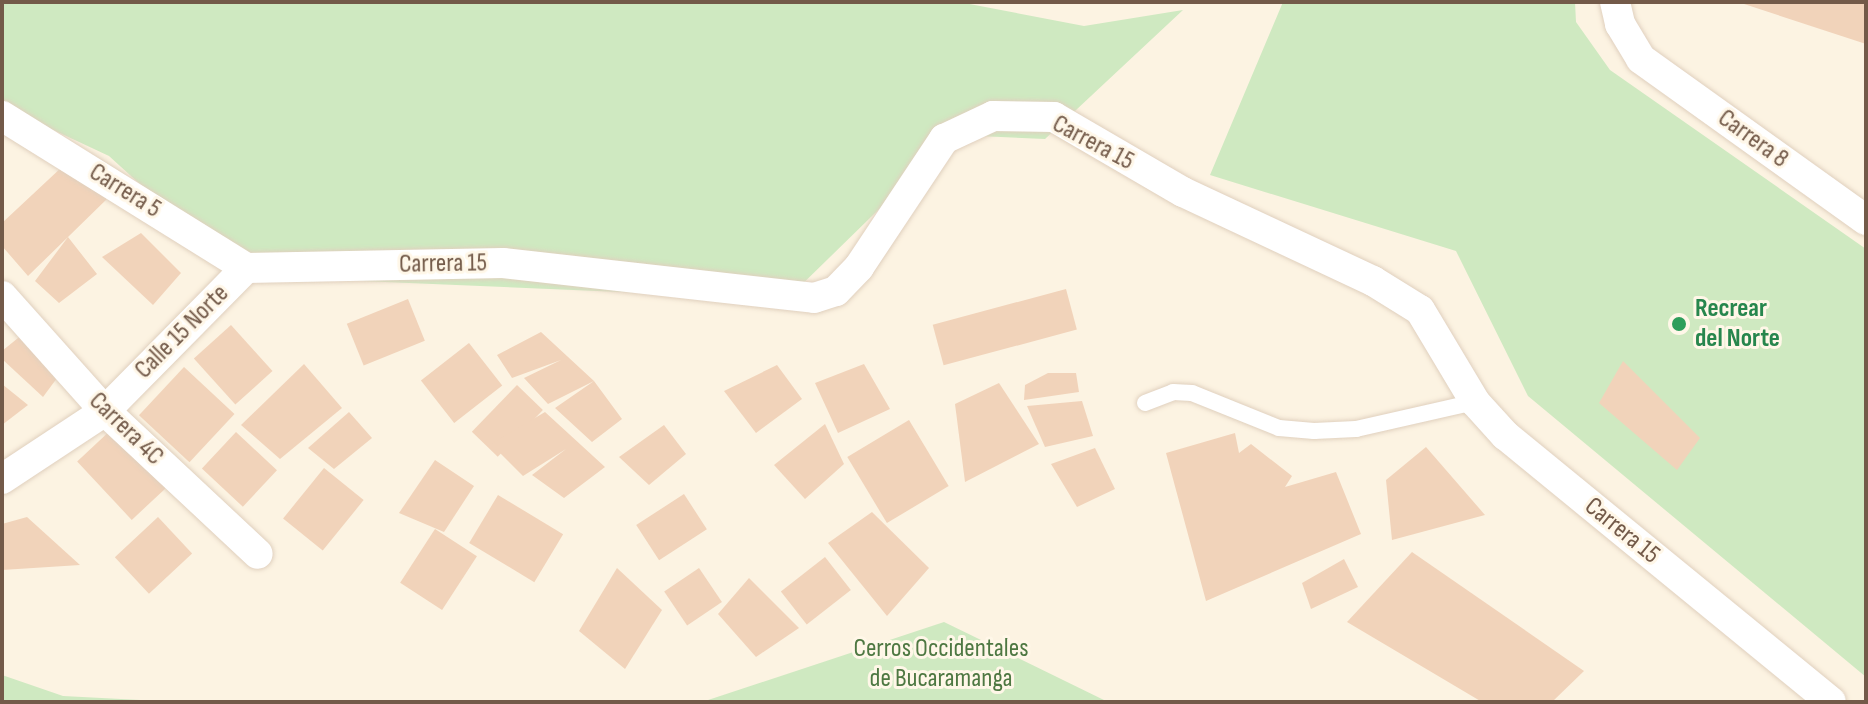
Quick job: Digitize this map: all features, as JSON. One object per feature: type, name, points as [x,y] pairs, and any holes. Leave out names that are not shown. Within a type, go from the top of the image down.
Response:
[{"type":"street","name":"Carrera 8","points":[[1615,2],[1620,24],[1641,59],[1866,220]]},
{"type":"street","name":"Carrera 5","points":[[2,116],[246,268]]},
{"type":"street","name":"Carrera 15","points":[[246,268],[503,263],[814,298],[836,291],[859,267],[944,139],[993,116],[1054,117],[1183,192],[1373,281],[1420,310],[1475,402],[1505,435],[1831,702]]},
{"type":"street","name":"Calle 15 Norte","points":[[2,479],[105,411],[246,268]]},
{"type":"street","name":"Carrera 4C","points":[[2,296],[105,411],[258,554]]},
{"type":"lane","points":[[1145,403],[1173,392],[1192,393],[1279,428],[1314,431],[1356,429],[1475,402]]},
{"type":"green space","points":[[2,2],[959,2],[1084,26],[1183,10],[1045,139],[955,135],[787,299],[241,276],[109,156],[2,106]]},
{"type":"green space","name":"Recrear del Norte","points":[[1283,2],[1575,2],[1576,22],[1610,70],[1866,249],[1866,677],[1528,396],[1456,251],[1210,175]]},
{"type":"green space","name":"Cerros Occidentales de Bucaramanga","points":[[944,622],[1108,702],[702,702]]},
{"type":"green space","points":[[2,675],[63,696],[179,702],[2,702]]},
{"type":"building","points":[[1866,2],[1866,44],[1741,3]]},
{"type":"building","points":[[63,166],[110,196],[28,276],[2,246],[2,223]]},
{"type":"building","points":[[141,233],[181,273],[153,305],[102,257]]},
{"type":"building","points":[[68,237],[97,274],[59,303],[35,281]]},
{"type":"building","points":[[1066,289],[1077,330],[944,365],[933,325]]},
{"type":"building","points":[[408,299],[425,341],[364,365],[347,324]]},
{"type":"building","points":[[231,325],[272,371],[235,405],[194,358]]},
{"type":"building","points":[[541,332],[594,381],[548,404],[524,378],[561,360],[512,378],[497,355]]},
{"type":"building","points":[[23,334],[63,370],[43,397],[2,359],[2,351]]},
{"type":"building","points":[[469,343],[502,386],[454,423],[421,381]]},
{"type":"building","points":[[1623,361],[1700,438],[1677,470],[1599,403]]},
{"type":"building","points":[[304,364],[342,408],[280,459],[241,425]]},
{"type":"building","points":[[864,364],[890,409],[838,433],[815,383]]},
{"type":"building","points":[[777,365],[802,399],[756,433],[724,391]]},
{"type":"building","points":[[184,367],[234,414],[189,462],[139,415]]},
{"type":"building","points":[[1048,373],[1076,373],[1079,392],[1024,400],[1025,385]]},
{"type":"building","points":[[594,381],[622,419],[592,442],[555,408]]},
{"type":"building","points":[[999,383],[1039,444],[965,482],[955,404]]},
{"type":"building","points":[[2,384],[28,405],[2,425]]},
{"type":"building","points":[[517,385],[543,410],[498,457],[472,432]]},
{"type":"building","points":[[1082,401],[1093,436],[1045,447],[1027,406]]},
{"type":"building","points":[[349,412],[372,438],[334,469],[308,448]]},
{"type":"building","points":[[545,412],[605,467],[564,498],[532,475],[566,449],[523,476],[491,444]]},
{"type":"building","points":[[909,420],[949,486],[887,523],[847,457]]},
{"type":"building","points":[[825,424],[844,464],[805,499],[774,465]]},
{"type":"building","points":[[664,425],[686,454],[649,485],[619,457]]},
{"type":"building","points":[[113,428],[168,487],[132,520],[77,461]]},
{"type":"building","points":[[236,432],[277,470],[243,507],[202,469]]},
{"type":"building","points":[[1235,433],[1239,453],[1251,444],[1292,476],[1285,487],[1336,472],[1361,534],[1206,601],[1166,453]]},
{"type":"building","points":[[1426,447],[1485,515],[1392,540],[1386,480]]},
{"type":"building","points":[[1095,448],[1115,489],[1077,507],[1051,464]]},
{"type":"building","points":[[435,460],[474,486],[444,532],[399,513]]},
{"type":"building","points":[[324,468],[364,500],[323,551],[283,519]]},
{"type":"building","points":[[684,494],[707,529],[659,560],[636,525]]},
{"type":"building","points":[[498,495],[563,534],[534,582],[469,543]]},
{"type":"building","points":[[872,512],[929,568],[887,616],[828,543]]},
{"type":"building","points":[[27,517],[80,565],[2,570],[2,524]]},
{"type":"building","points":[[158,517],[192,554],[149,594],[115,557]]},
{"type":"building","points":[[435,529],[477,556],[442,610],[400,583]]},
{"type":"building","points":[[1412,552],[1584,671],[1552,702],[1482,702],[1347,622]]},
{"type":"building","points":[[825,557],[851,590],[807,625],[781,591]]},
{"type":"building","points":[[1344,559],[1358,587],[1311,609],[1302,583]]},
{"type":"building","points":[[617,568],[662,610],[625,669],[579,631]]},
{"type":"building","points":[[699,568],[722,602],[687,625],[664,591]]},
{"type":"building","points":[[749,578],[799,628],[756,657],[718,614]]},
{"type":"place","name":"Recrear del Norte","points":[[1679,324]]}]
